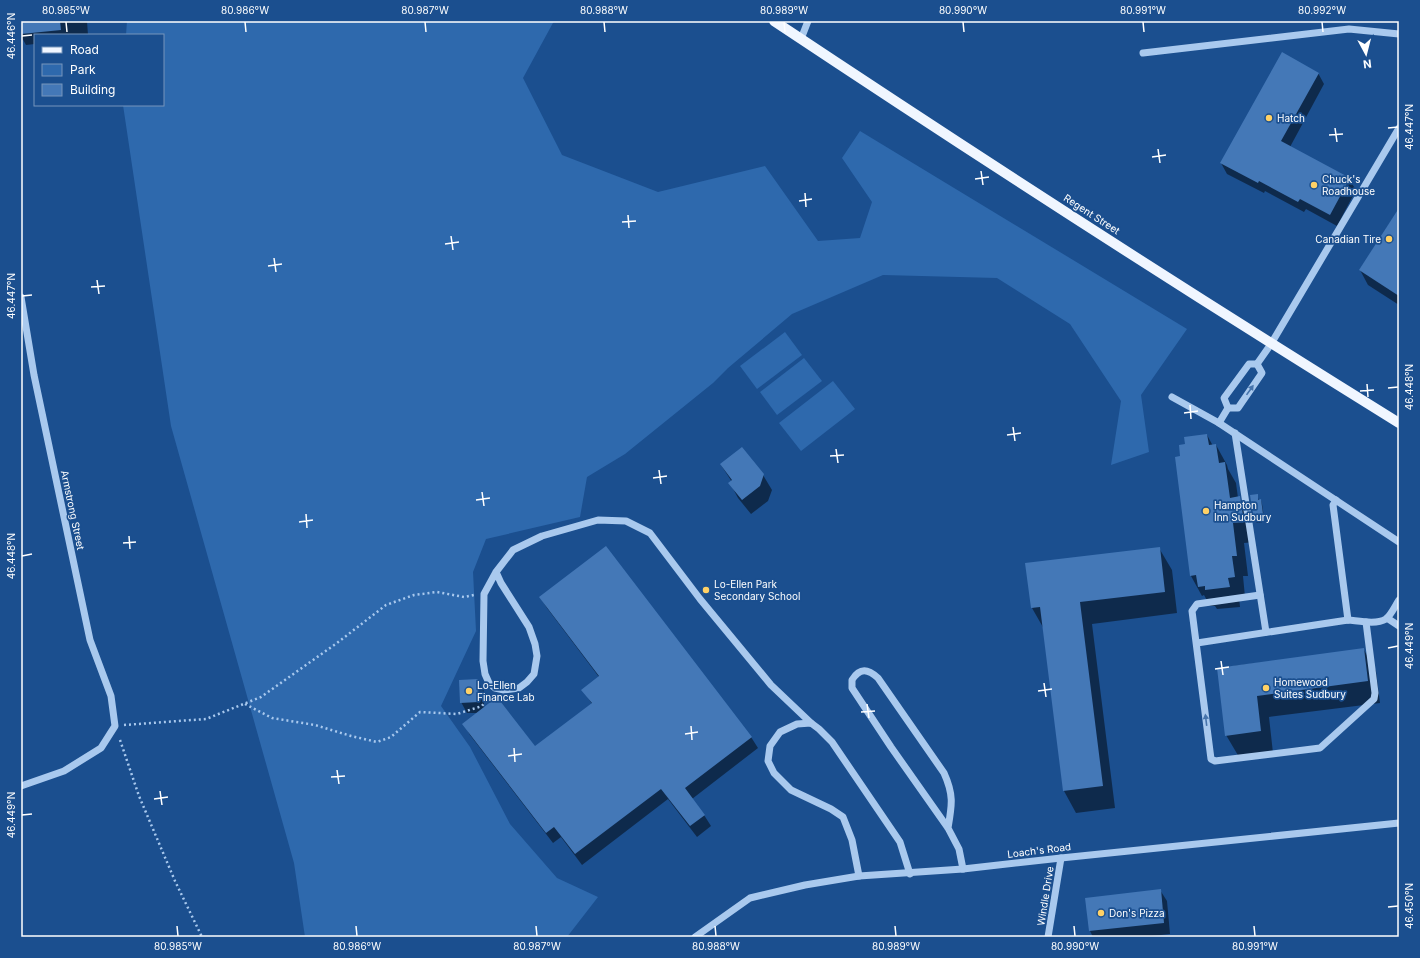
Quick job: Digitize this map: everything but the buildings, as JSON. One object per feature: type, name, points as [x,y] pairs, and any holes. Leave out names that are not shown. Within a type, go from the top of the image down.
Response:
[{"type":"main road","name":"Regent Street","points":[[774,21],[897,103],[1271,344],[1399,424]]},
{"type":"street","points":[[801,39],[808,21]]},
{"type":"street","points":[[1143,53],[1349,29],[1399,34]]},
{"type":"street","points":[[1257,364],[1271,344],[1399,128]]},
{"type":"street","name":"Armstrong Street","points":[[21,297],[34,376],[90,640],[111,696],[115,726]]},
{"type":"street","points":[[1228,408],[1224,398],[1249,364],[1257,364]]},
{"type":"street","points":[[1228,408],[1238,408],[1262,373],[1257,364]]},
{"type":"street","points":[[1172,397],[1219,423],[1399,542]]},
{"type":"street","points":[[1219,423],[1228,408]]},
{"type":"street","points":[[1235,434],[1266,632]]},
{"type":"street","points":[[1336,500],[1333,504],[1348,620]]},
{"type":"street","points":[[496,572],[501,583],[529,627],[535,644],[537,656],[534,674],[527,682],[519,688],[504,690],[495,688],[489,683],[485,674],[483,661],[484,594],[496,572],[513,550],[542,536],[598,520],[626,521],[650,533],[700,599],[771,685],[832,742],[900,842],[910,874]]},
{"type":"street","points":[[1260,595],[1197,604],[1192,611],[1211,759],[1215,761],[1320,748],[1374,699],[1375,693],[1366,622]]},
{"type":"street","points":[[1197,643],[1348,620],[1366,622],[1381,621],[1387,618],[1399,600]]},
{"type":"street","points":[[1387,618],[1399,626]]},
{"type":"street","points":[[948,828],[952,803],[950,787],[944,773],[878,678],[867,670],[860,672],[852,680],[852,688],[891,747],[948,828],[959,849],[963,870]]},
{"type":"street","points":[[811,723],[797,724],[780,732],[770,746],[768,761],[774,773],[791,790],[831,809],[843,817],[852,840],[859,876]]},
{"type":"street","points":[[21,786],[64,772],[101,748],[115,726]]},
{"type":"street","name":"Loach's Road","points":[[695,937],[750,898],[859,876],[963,870],[1062,858],[1399,824]]},
{"type":"street","name":"Windle Drive","points":[[1048,937],[1062,858]]},
{"type":"path","points":[[202,937],[175,882],[138,796],[115,726],[206,720],[261,697],[337,643],[386,605],[414,595],[437,592],[464,597],[484,594]]},
{"type":"path","points":[[245,704],[272,718],[315,725],[377,742],[391,737],[420,712],[457,714],[482,706],[495,688]]},
{"type":"green space","points":[[127,21],[554,21],[523,78],[562,155],[658,192],[765,166],[818,241],[860,238],[872,202],[842,158],[860,131],[1187,329],[1141,395],[1149,452],[1111,465],[1121,401],[1070,324],[997,278],[883,275],[792,314],[728,368],[713,383],[625,454],[587,477],[580,517],[486,539],[473,572],[476,631],[441,706],[470,747],[510,824],[557,878],[598,897],[567,937],[305,937],[294,863],[171,426],[123,106],[164,106],[164,34],[126,34]]},
{"type":"green space","points":[[785,332],[802,355],[757,389],[740,366]]},
{"type":"green space","points":[[804,358],[822,381],[777,415],[760,392]]},
{"type":"green space","points":[[833,381],[855,409],[801,451],[779,423]]},
{"type":"place","name":"Hatch","points":[[1269,118]]},
{"type":"place","name":"Chuck's Roadhouse","points":[[1314,185]]},
{"type":"place","name":"Canadian Tire","points":[[1389,239]]},
{"type":"place","name":"Hampton Inn Sudbury","points":[[1206,511]]},
{"type":"place","name":"Lo-Ellen Park Secondary School","points":[[706,590]]},
{"type":"place","name":"Homewood Suites Sudbury","points":[[1266,688]]},
{"type":"place","name":"Lo-Ellen Finance Lab","points":[[469,691]]},
{"type":"place","name":"Don's Pizza","points":[[1101,913]]}]
